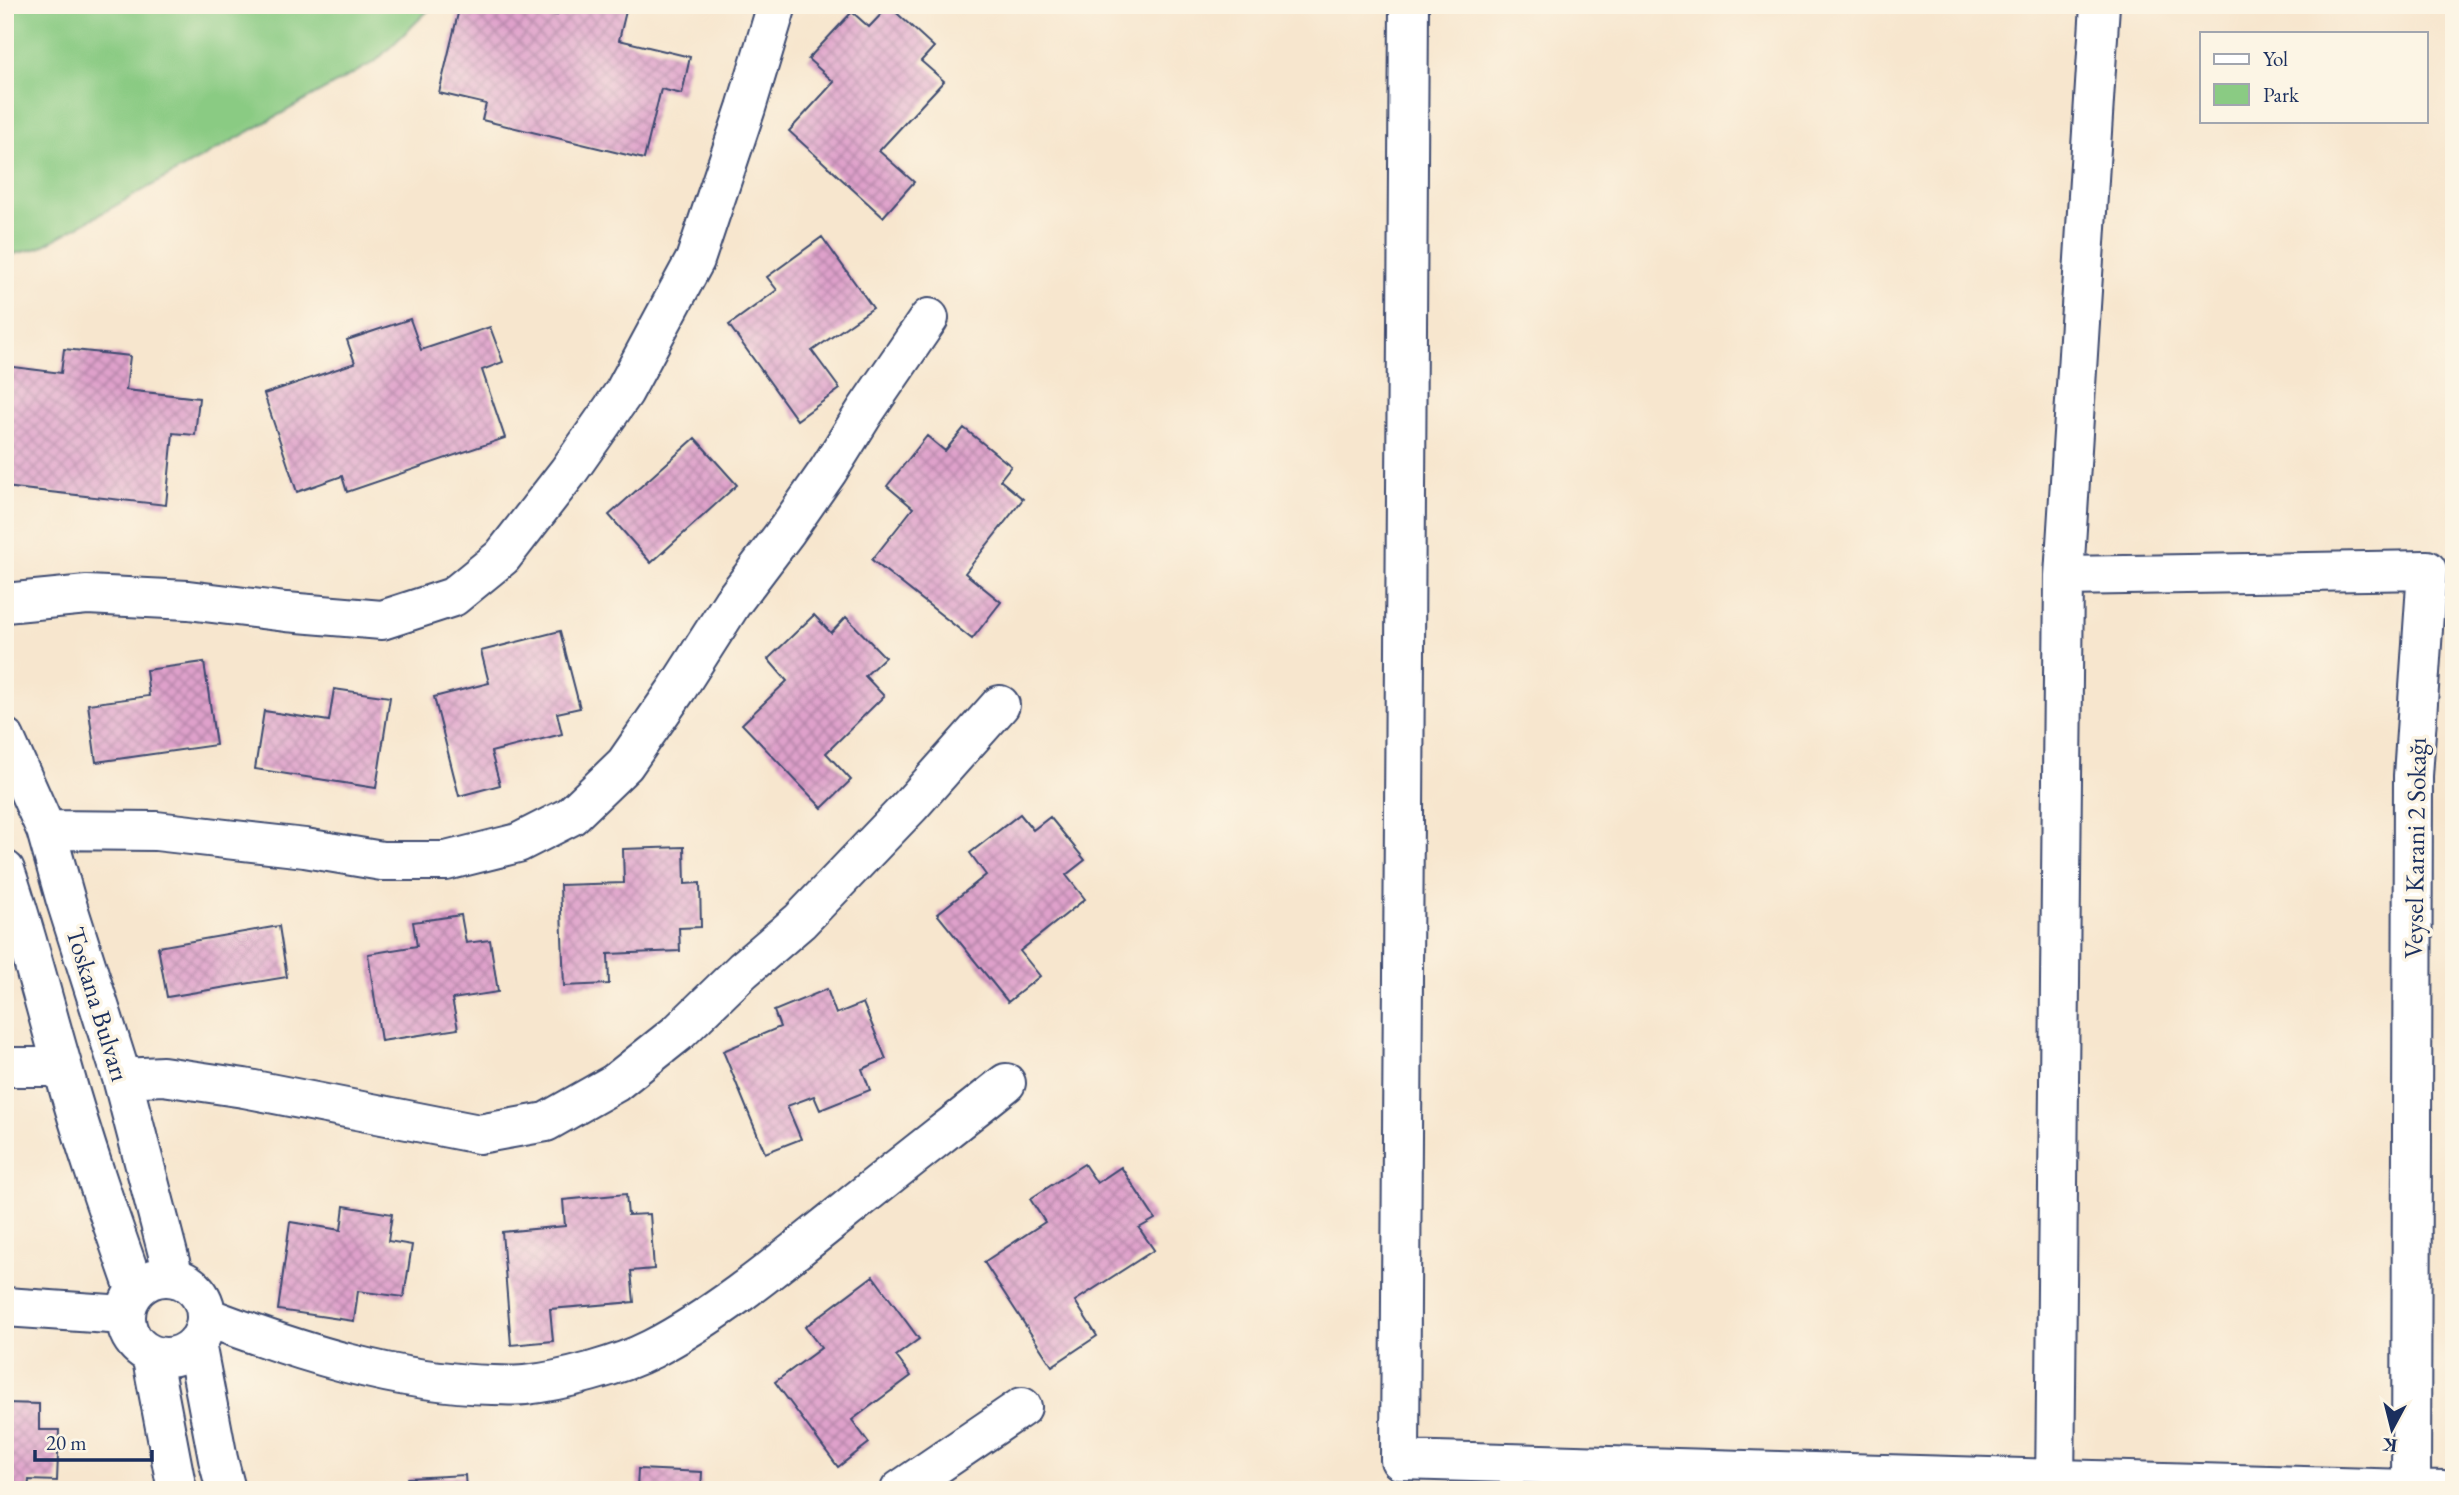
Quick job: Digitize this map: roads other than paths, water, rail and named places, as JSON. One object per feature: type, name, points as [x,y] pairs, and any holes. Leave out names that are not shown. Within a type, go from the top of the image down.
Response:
[{"type":"street","points":[[5,603],[87,594],[188,600],[382,620],[453,597],[502,557],[568,472],[624,392],[695,260],[777,5]]},
{"type":"street","points":[[1409,5],[1400,1460],[2055,1484],[2422,1489]]},
{"type":"street","points":[[2055,1484],[2064,576],[2100,5]]},
{"type":"street","points":[[46,830],[156,831],[305,848],[382,861],[446,862],[518,843],[571,816],[625,764],[732,603],[828,471],[929,318]]},
{"type":"street","name":"Veysel Karani 2 Sokağı","points":[[2064,576],[2427,570],[2413,776],[2422,1489]]},
{"type":"street","points":[[121,1078],[163,1076],[244,1088],[479,1134],[546,1122],[615,1083],[679,1032],[743,970],[800,921],[911,806],[1000,705]]},
{"type":"street","name":"Toskana Bulvarı","points":[[5,738],[46,830],[121,1078],[174,1277]]},
{"type":"street","name":"Toskana Bulvarı","points":[[5,870],[100,1190],[130,1302],[126,1327],[139,1348],[151,1354]]},
{"type":"street","points":[[5,1067],[62,1067]]},
{"type":"street","points":[[201,1330],[261,1337],[362,1366],[459,1384],[524,1385],[593,1371],[650,1350],[735,1296],[780,1264],[1006,1083]]},
{"type":"street","points":[[5,1307],[130,1302],[146,1281],[160,1276],[174,1277],[198,1291],[204,1304],[201,1330],[218,1459],[226,1490]]},
{"type":"street","points":[[177,1490],[151,1354],[175,1356],[187,1351],[201,1330]]},
{"type":"street","points":[[900,1490],[1023,1407]]}]
